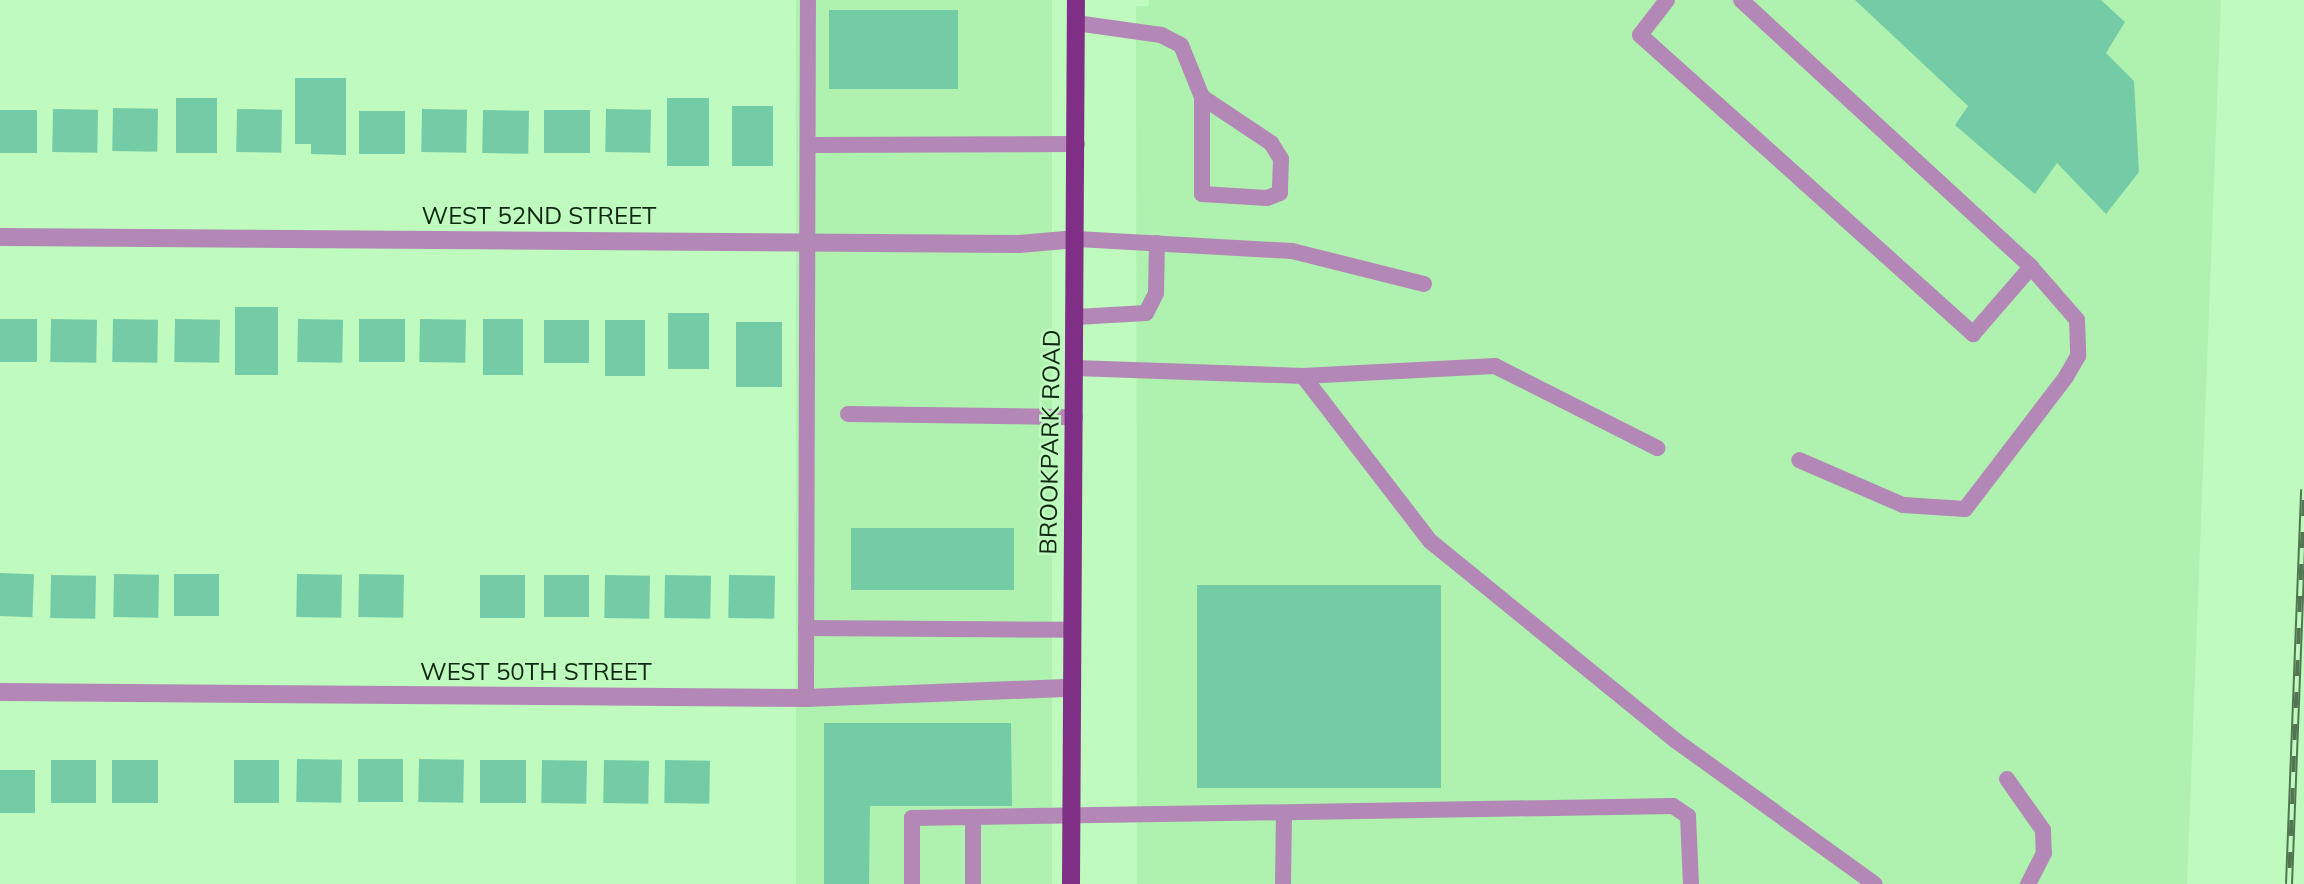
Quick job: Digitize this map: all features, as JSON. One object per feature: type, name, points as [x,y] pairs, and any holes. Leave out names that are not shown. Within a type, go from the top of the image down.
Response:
[{"type":"main road","name":"BROOKPARK ROAD","points":[[1071,884],[1071,630],[1077,239],[1076,0]]},
{"type":"street","name":"WEST 52ND STREET","points":[[0,237],[809,242],[1077,239]]},
{"type":"street","name":"WEST 50TH STREET","points":[[0,692],[806,698],[1071,688]]},
{"type":"lane","points":[[806,698],[808,0]]},
{"type":"lane","points":[[1667,0],[1640,35],[1973,334],[2031,267]]},
{"type":"lane","points":[[1741,0],[2031,267],[2077,320],[2078,356],[1965,509],[1903,505],[1799,460]]},
{"type":"lane","points":[[1076,23],[1161,34],[1181,45],[1202,97],[1202,194],[1267,198],[1280,193],[1281,159],[1270,143],[1202,97]]},
{"type":"lane","points":[[808,145],[1077,144]]},
{"type":"lane","points":[[1077,239],[1292,251],[1424,284]]},
{"type":"lane","points":[[1076,317],[1146,313],[1156,293],[1157,243]]},
{"type":"lane","points":[[1075,368],[1303,376],[1495,366],[1657,448]]},
{"type":"lane","points":[[1303,376],[1430,541],[1675,740],[1875,884]]},
{"type":"lane","points":[[848,414],[1075,418]]},
{"type":"lane","points":[[806,628],[1071,630]]},
{"type":"lane","points":[[2007,779],[2043,830],[2043,853],[2028,884]]},
{"type":"lane","points":[[912,884],[912,818],[1071,820],[1674,806],[1688,816],[1691,884]]},
{"type":"lane","points":[[1283,884],[1284,816]]},
{"type":"lane","points":[[973,819],[973,884]]},
{"type":"shaded area","points":[[796,0],[1052,0],[1052,884],[796,884]]},
{"type":"shaded area","points":[[1149,0],[2221,0],[2187,884],[1137,884],[1136,6],[1149,6]]},
{"type":"building","points":[[1855,0],[2101,0],[2125,22],[2106,53],[2134,81],[2139,172],[2106,214],[2057,163],[2035,194],[1955,125],[1968,106]]},
{"type":"building","points":[[829,10],[958,10],[958,89],[829,89]]},
{"type":"building","points":[[295,78],[346,78],[346,155],[311,154],[311,144],[295,144]]},
{"type":"building","points":[[176,98],[217,98],[217,153],[176,153]]},
{"type":"building","points":[[667,98],[709,98],[709,166],[667,166]]},
{"type":"building","points":[[732,106],[773,106],[773,166],[732,166]]},
{"type":"building","points":[[113,108],[158,109],[157,152],[112,151]]},
{"type":"building","points":[[53,109],[98,110],[97,153],[52,152]]},
{"type":"building","points":[[237,109],[282,110],[281,153],[236,152]]},
{"type":"building","points":[[422,109],[467,110],[466,153],[421,152]]},
{"type":"building","points":[[606,109],[651,110],[650,153],[605,152]]},
{"type":"building","points":[[0,110],[37,110],[37,153],[0,153]]},
{"type":"building","points":[[483,110],[529,111],[528,154],[482,153]]},
{"type":"building","points":[[544,110],[590,110],[590,153],[544,153]]},
{"type":"building","points":[[359,111],[405,111],[405,154],[359,154]]},
{"type":"building","points":[[235,307],[278,307],[278,375],[235,375]]},
{"type":"building","points":[[668,313],[709,313],[709,369],[668,369]]},
{"type":"building","points":[[0,319],[37,319],[37,362],[0,362]]},
{"type":"building","points":[[51,319],[97,320],[96,363],[50,362]]},
{"type":"building","points":[[113,319],[158,320],[157,363],[112,362]]},
{"type":"building","points":[[175,319],[220,320],[219,363],[174,362]]},
{"type":"building","points":[[298,319],[343,320],[342,363],[297,362]]},
{"type":"building","points":[[359,319],[405,319],[405,362],[359,362]]},
{"type":"building","points":[[420,319],[466,320],[465,363],[419,362]]},
{"type":"building","points":[[483,319],[523,319],[523,375],[483,375]]},
{"type":"building","points":[[544,320],[589,320],[589,363],[544,363]]},
{"type":"building","points":[[605,320],[645,320],[645,376],[605,376]]},
{"type":"building","points":[[736,322],[782,322],[782,387],[736,387]]},
{"type":"building","points":[[851,528],[1014,528],[1014,590],[851,590]]},
{"type":"building","points":[[0,573],[34,574],[32,617],[0,616]]},
{"type":"building","points":[[114,574],[159,575],[158,618],[113,617]]},
{"type":"building","points":[[174,574],[219,574],[219,616],[174,616]]},
{"type":"building","points":[[297,574],[342,575],[341,618],[296,617]]},
{"type":"building","points":[[359,574],[404,575],[403,618],[358,617]]},
{"type":"building","points":[[51,575],[96,576],[95,619],[50,618]]},
{"type":"building","points":[[480,575],[525,575],[525,618],[480,618]]},
{"type":"building","points":[[544,575],[589,575],[589,617],[544,617]]},
{"type":"building","points":[[605,575],[650,576],[649,619],[604,618]]},
{"type":"building","points":[[665,575],[711,576],[710,619],[664,618]]},
{"type":"building","points":[[729,575],[775,576],[774,619],[728,618]]},
{"type":"building","points":[[1197,585],[1441,585],[1441,788],[1197,788]]},
{"type":"building","points":[[824,723],[1011,723],[1012,806],[870,806],[869,884],[824,884]]},
{"type":"building","points":[[297,759],[342,760],[341,803],[296,802]]},
{"type":"building","points":[[358,759],[403,759],[403,802],[358,802]]},
{"type":"building","points":[[419,759],[464,760],[463,803],[418,802]]},
{"type":"building","points":[[51,760],[96,760],[96,803],[51,803]]},
{"type":"building","points":[[112,760],[158,760],[158,803],[112,803]]},
{"type":"building","points":[[234,760],[279,760],[279,803],[234,803]]},
{"type":"building","points":[[480,760],[526,760],[526,803],[480,803]]},
{"type":"building","points":[[542,760],[587,761],[586,804],[541,803]]},
{"type":"building","points":[[604,760],[649,761],[648,804],[603,803]]},
{"type":"building","points":[[665,760],[710,761],[709,804],[664,803]]},
{"type":"building","points":[[0,770],[35,770],[35,813],[0,813]]},
{"type":"railway","points":[[2289,884],[2304,489]]}]
